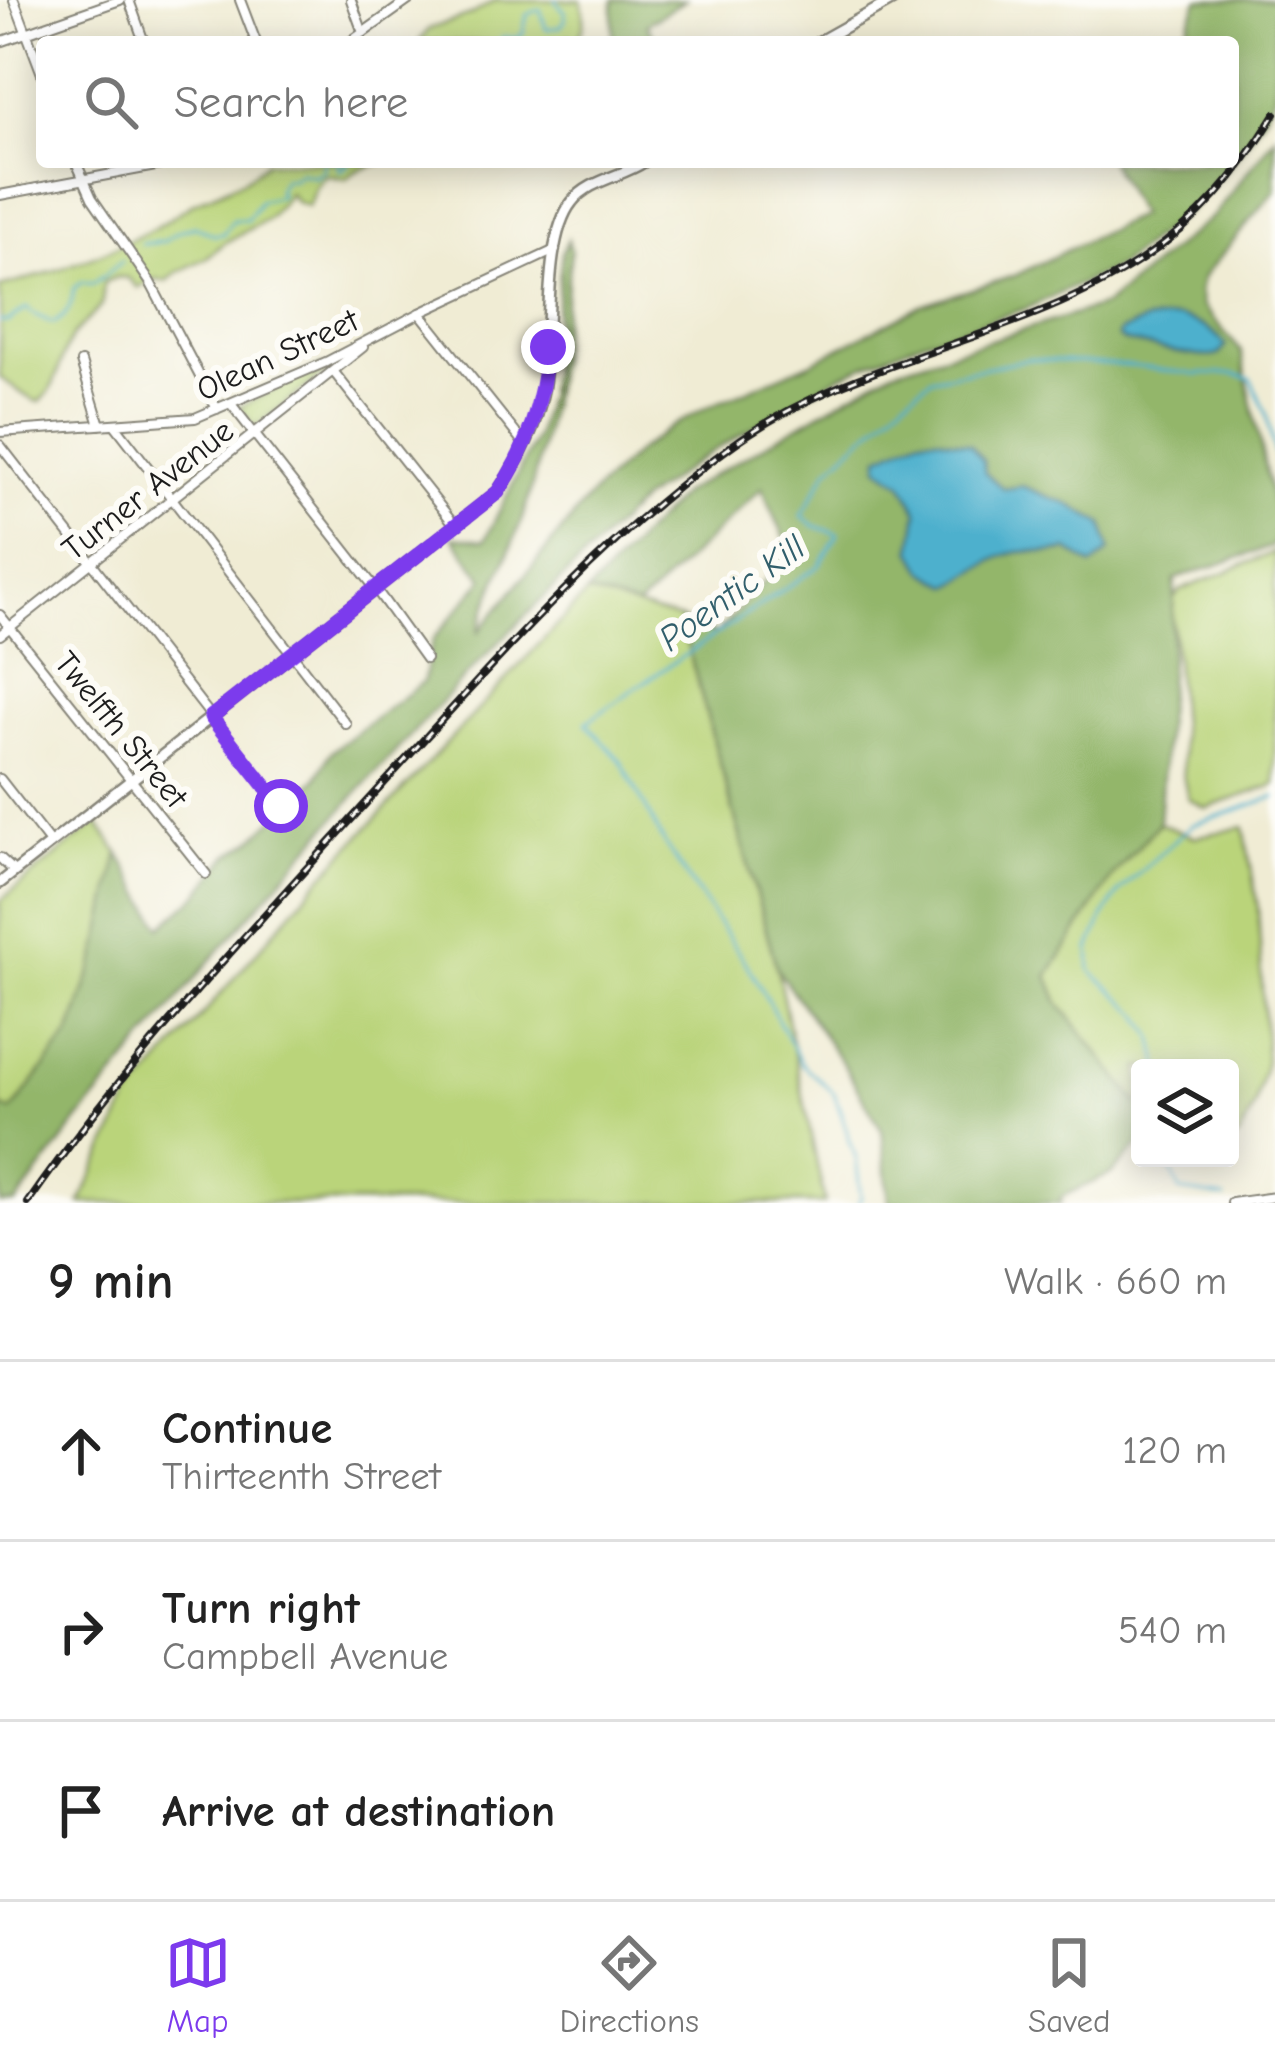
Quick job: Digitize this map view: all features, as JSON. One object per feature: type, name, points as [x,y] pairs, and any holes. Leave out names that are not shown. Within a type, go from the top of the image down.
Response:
[{"type":"street","points":[[14,0],[36,58]]},
{"type":"street","points":[[0,42],[124,0],[141,36]]},
{"type":"street","points":[[240,0],[254,36]]},
{"type":"street","points":[[351,0],[362,33]]},
{"type":"street","points":[[358,36],[409,0]]},
{"type":"street","points":[[829,36],[893,0]]},
{"type":"street","points":[[78,168],[92,199],[137,262],[218,409]]},
{"type":"street","points":[[0,195],[146,168]]},
{"type":"street","points":[[0,883],[498,492],[515,468],[543,390],[560,224],[588,187],[631,168]]},
{"type":"street","name":"Olean Street","points":[[0,432],[195,418],[326,362],[555,250]]},
{"type":"street","points":[[421,313],[525,445]]},
{"type":"street","name":"Turner Avenue","points":[[0,635],[378,334]]},
{"type":"street","points":[[82,362],[100,425]]},
{"type":"street","points":[[326,362],[454,525]]},
{"type":"street","points":[[231,404],[426,658]]},
{"type":"street","points":[[116,426],[346,724]]},
{"type":"street","points":[[0,445],[281,806]]},
{"type":"street","name":"Twelfth Street","points":[[0,615],[206,874]]},
{"type":"street","points":[[0,779],[50,843]]},
{"type":"street","points":[[0,857],[14,871]]},
{"type":"street","points":[[1232,1203],[1275,1197]]},
{"type":"green space","points":[[496,0],[581,0],[584,18],[579,36],[424,36],[429,29],[471,15]]},
{"type":"green space","points":[[613,0],[685,0],[647,24],[653,36],[613,36]]},
{"type":"green space","points":[[1198,0],[1275,0],[1275,93],[1239,152],[1239,36],[1184,36]]},
{"type":"green space","points":[[1275,136],[1275,191],[1202,278],[1199,292],[1202,306],[1241,351],[1275,516],[1275,541],[1271,547],[1175,579],[1159,823],[1114,874],[1048,976],[1059,1003],[1131,1095],[1131,1154],[1113,1173],[1061,1197],[1061,1203],[889,1203],[882,1130],[840,1059],[777,969],[680,619],[716,634],[791,552],[762,488],[638,607],[587,593],[683,493],[893,370],[1105,305],[1214,215]]},
{"type":"green space","points":[[365,168],[346,179],[326,175],[308,206],[289,193],[269,218],[167,281],[155,279],[138,288],[128,278],[104,282],[102,305],[69,341],[52,387],[40,402],[0,378],[0,287],[133,239],[258,169]]},
{"type":"green space","points":[[1113,168],[1227,168],[1193,207],[1119,266],[1025,309],[921,341],[841,375],[703,457],[641,501],[474,667],[356,794],[204,968],[16,1203],[0,1203],[0,1106],[12,1111],[71,1033],[97,955],[119,853],[161,927],[197,896],[229,855],[251,841],[316,779],[331,752],[423,682],[433,639],[484,579],[453,537],[485,540],[536,437],[549,387],[562,252],[568,240],[571,251],[563,317],[542,446],[525,510],[478,633],[591,495],[671,427],[924,304],[1014,276],[1139,215]]},
{"type":"green space","points":[[321,366],[328,371],[255,427],[239,407]]},
{"type":"green space","points":[[1275,552],[1275,785],[1206,808],[1189,799],[1184,781],[1171,600],[1181,590]]},
{"type":"green space","points":[[587,593],[680,619],[777,969],[825,1203],[80,1203],[129,1100],[318,881]]},
{"type":"green space","points":[[97,823],[119,853],[97,955],[71,1033],[0,1136],[0,901]]},
{"type":"green space","points":[[1159,823],[1194,837],[1244,827],[1258,908],[1266,1061],[1255,1104],[1239,1137],[1239,1059],[1131,1059],[1131,1095],[1059,1003],[1048,976],[1114,874]]},
{"type":"water","points":[[1180,317],[1216,335],[1226,346],[1220,354],[1188,355],[1118,337],[1119,332],[1146,321]]},
{"type":"water","points":[[921,437],[970,444],[983,460],[985,473],[1004,489],[1022,486],[1103,524],[1110,551],[1092,566],[1068,550],[1010,554],[951,586],[924,571],[912,550],[918,512],[902,483],[879,467],[880,456]]},
{"type":"waterway","points":[[519,36],[527,15],[540,9],[546,29],[560,27],[565,11],[557,0]]},
{"type":"waterway","points":[[142,244],[163,242],[195,226],[223,234],[233,220],[247,220],[260,201],[280,196],[284,179],[300,173],[315,176],[324,168]]},
{"type":"waterway","points":[[339,168],[344,168]]},
{"type":"waterway","points":[[0,321],[8,322],[27,308],[53,323],[68,309],[74,288],[82,282],[93,284],[122,261]]},
{"type":"waterway","name":"Poentic Kill","points":[[858,1203],[856,1158],[834,1093],[802,1064],[752,972],[667,848],[621,761],[586,723],[819,566],[838,534],[802,516],[828,469],[932,378],[1029,359],[1234,374],[1251,379],[1266,413],[1275,455]]},
{"type":"waterway","points":[[1158,1059],[1153,1036],[1139,1014],[1091,971],[1090,949],[1103,918],[1119,892],[1192,825],[1275,797]]},
{"type":"waterway","points":[[1170,1167],[1180,1191],[1225,1198]]},
{"type":"railway","points":[[1239,166],[1275,114]]},
{"type":"railway","points":[[28,1203],[148,1047],[235,947],[496,660],[631,527],[730,447],[778,416],[881,370],[1041,311],[1141,260],[1182,229],[1238,168]]},
{"type":"route","points":[[281,806],[211,717],[498,492],[531,431],[543,390],[548,347]]}]
